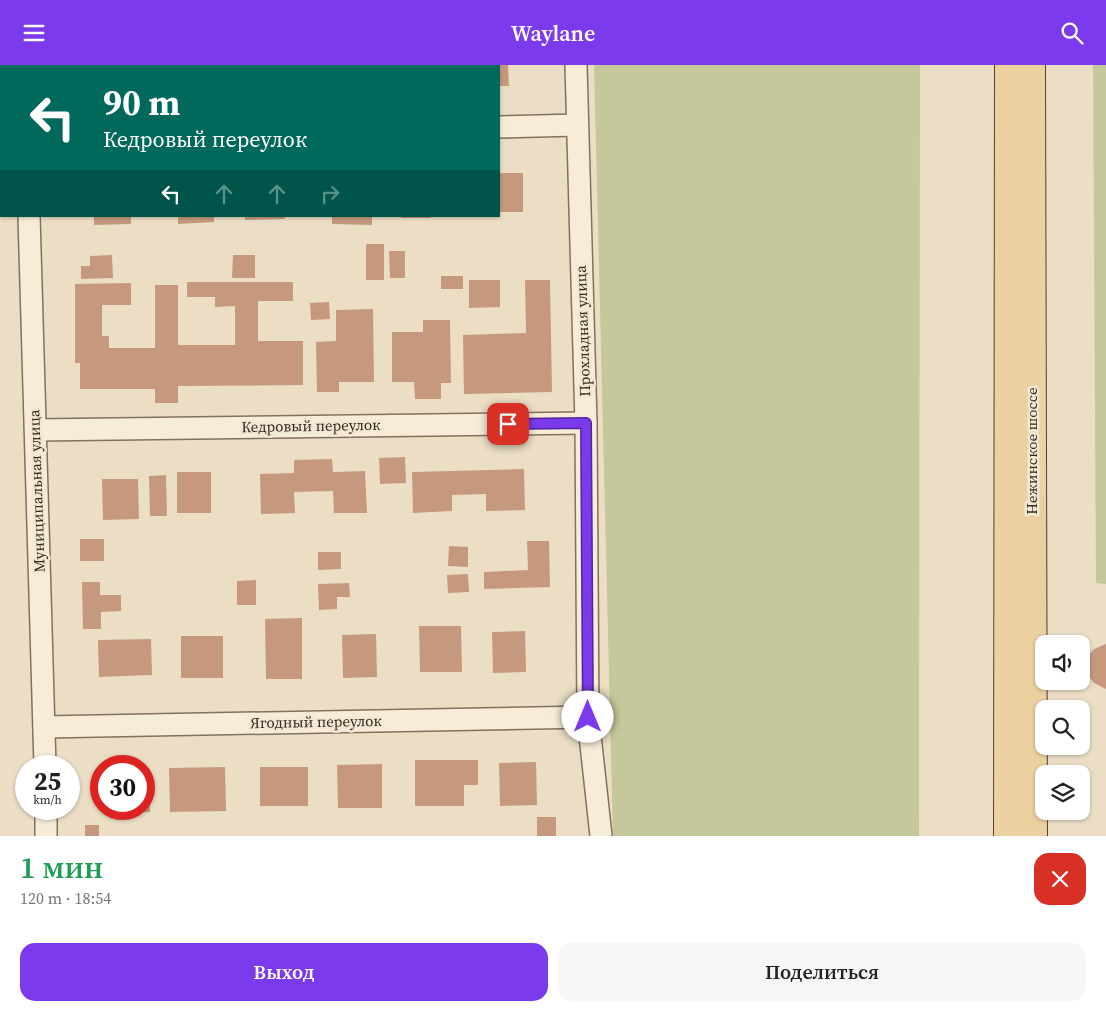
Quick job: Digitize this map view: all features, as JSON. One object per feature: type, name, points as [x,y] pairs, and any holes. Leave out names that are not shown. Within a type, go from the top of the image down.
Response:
[{"type":"main road","name":"Нежинское шоссе","points":[[1008,836],[1010,65]]},
{"type":"main road","name":"Нежинское шоссе","points":[[1031,65],[1033,836]]},
{"type":"street","name":"Прохладная улица","points":[[576,65],[586,423],[588,717],[601,836]]},
{"type":"street","points":[[500,127],[577,125]]},
{"type":"street","name":"Муниципальная улица","points":[[29,217],[45,755]]},
{"type":"street","name":"Кедровый переулок","points":[[36,430],[586,423]]},
{"type":"street","name":"Ягодный переулок","points":[[44,727],[588,717]]},
{"type":"street","points":[[46,820],[46,836]]},
{"type":"green space","points":[[594,65],[920,65],[919,836],[613,836]]},
{"type":"green space","points":[[1093,65],[1106,65],[1106,584],[1096,583]]},
{"type":"building","points":[[500,65],[508,65],[509,86],[500,86]]},
{"type":"building","points":[[500,173],[523,173],[523,212],[500,212]]},
{"type":"building","points":[[94,217],[131,217],[131,224],[94,225]]},
{"type":"building","points":[[178,217],[214,217],[214,222],[178,224]]},
{"type":"building","points":[[245,217],[285,217],[285,219],[245,220]]},
{"type":"building","points":[[332,217],[372,217],[372,225],[332,224]]},
{"type":"building","points":[[401,217],[431,217],[431,218]]},
{"type":"building","points":[[366,244],[384,244],[384,280],[366,280]]},
{"type":"building","points":[[389,251],[405,251],[405,278],[390,278]]},
{"type":"building","points":[[112,255],[113,278],[81,279],[81,266],[90,266],[90,256]]},
{"type":"building","points":[[233,255],[255,255],[255,278],[232,278]]},
{"type":"building","points":[[441,276],[463,276],[463,289],[441,289]]},
{"type":"building","points":[[469,280],[500,280],[500,307],[469,308]]},
{"type":"building","points":[[525,280],[550,280],[552,392],[464,394],[463,335],[526,333]]},
{"type":"building","points":[[187,282],[293,282],[293,301],[258,301],[258,341],[303,341],[303,385],[178,386],[178,403],[155,403],[155,389],[80,389],[80,363],[75,363],[75,284],[131,283],[131,305],[102,305],[102,336],[109,336],[109,348],[155,348],[155,285],[178,285],[178,345],[235,345],[235,306],[215,307],[215,297],[187,297]]},
{"type":"building","points":[[329,302],[330,319],[311,320],[310,303]]},
{"type":"building","points":[[373,309],[374,382],[339,382],[339,392],[317,392],[316,342],[336,341],[336,310]]},
{"type":"building","points":[[423,320],[450,320],[451,383],[441,383],[441,399],[415,399],[414,382],[392,382],[392,332],[423,332]]},
{"type":"building","points":[[405,457],[406,483],[380,484],[379,458]]},
{"type":"building","points":[[332,459],[333,472],[365,471],[367,513],[334,513],[333,491],[294,492],[295,513],[261,514],[260,474],[294,473],[294,460]]},
{"type":"building","points":[[524,469],[525,510],[486,511],[486,494],[452,495],[452,511],[413,513],[412,472]]},
{"type":"building","points":[[177,472],[211,472],[211,513],[177,513]]},
{"type":"building","points":[[166,475],[167,516],[150,516],[149,476]]},
{"type":"building","points":[[102,479],[138,479],[139,519],[103,520]]},
{"type":"building","points":[[80,539],[104,539],[104,561],[80,561]]},
{"type":"building","points":[[527,541],[549,541],[550,587],[484,589],[484,572],[528,570]]},
{"type":"building","points":[[449,546],[468,547],[468,567],[448,566]]},
{"type":"building","points":[[318,552],[341,552],[341,569],[318,570]]},
{"type":"building","points":[[468,574],[469,592],[448,593],[447,575]]},
{"type":"building","points":[[256,580],[256,605],[237,605],[237,581]]},
{"type":"building","points":[[82,582],[100,582],[100,595],[121,595],[121,611],[101,612],[101,629],[83,629]]},
{"type":"building","points":[[349,583],[350,597],[337,597],[337,609],[319,610],[318,584]]},
{"type":"building","points":[[302,618],[302,679],[266,679],[265,619]]},
{"type":"building","points":[[419,626],[461,626],[462,672],[420,672]]},
{"type":"building","points":[[525,631],[526,672],[493,673],[492,632]]},
{"type":"building","points":[[376,634],[377,677],[343,678],[342,635]]},
{"type":"building","points":[[181,636],[223,636],[223,678],[181,678]]},
{"type":"building","points":[[151,639],[152,675],[99,677],[98,640]]},
{"type":"building","points":[[1106,644],[1106,689],[1094,683],[1090,678],[1090,654],[1094,649]]},
{"type":"building","points":[[415,760],[478,760],[478,785],[464,785],[464,806],[415,806]]},
{"type":"building","points":[[536,762],[537,805],[500,806],[499,763]]},
{"type":"building","points":[[382,764],[382,808],[338,808],[337,765]]},
{"type":"building","points":[[225,767],[226,811],[170,812],[169,768]]},
{"type":"building","points":[[260,767],[308,767],[308,806],[260,806]]},
{"type":"building","points":[[537,817],[556,817],[556,836],[537,836]]},
{"type":"building","points":[[85,825],[99,825],[99,836],[85,836]]},
{"type":"route","points":[[508,424],[586,423],[588,717]]}]
